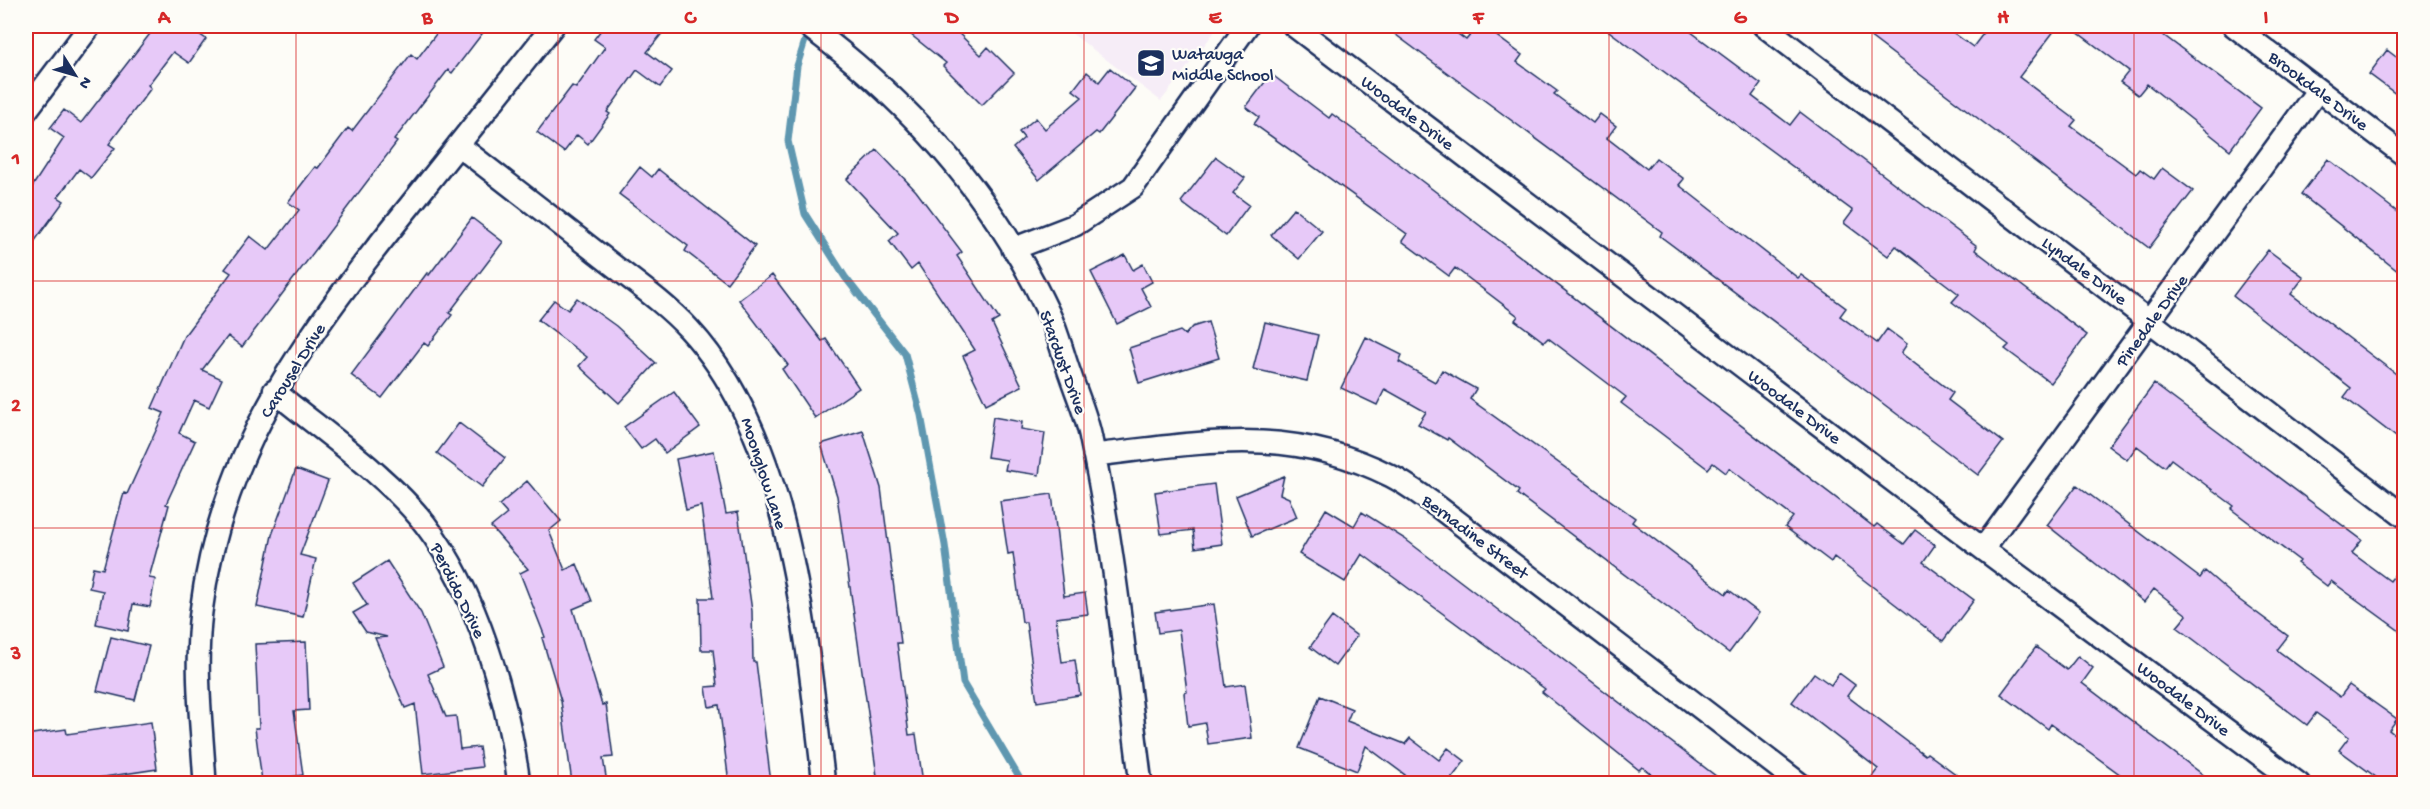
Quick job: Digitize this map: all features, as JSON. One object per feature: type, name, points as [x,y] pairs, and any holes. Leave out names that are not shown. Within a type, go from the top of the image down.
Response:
[{"type":"street","points":[[26,111],[90,26]]},
{"type":"street","name":"Carousel Drive","points":[[205,783],[198,672],[201,612],[225,499],[274,391],[305,344],[377,246],[553,26]]},
{"type":"street","name":"Stardust Drive","points":[[808,26],[834,45],[894,98],[937,142],[972,185],[1013,249],[1050,315],[1091,437],[1106,517],[1141,783]]},
{"type":"street","points":[[1013,249],[1075,225],[1133,187],[1247,26]]},
{"type":"street","name":"Woodale Drive","points":[[1294,26],[1983,549],[2299,783]]},
{"type":"street","name":"Lyndale Drive","points":[[1764,26],[2404,516]]},
{"type":"street","name":"Brookdale Drive","points":[[2234,26],[2404,155]]},
{"type":"street","name":"Pinedale Drive","points":[[1983,549],[2318,90]]},
{"type":"street","name":"Moonglow Lane","points":[[458,145],[688,327],[717,362],[742,406],[765,462],[793,564],[824,783]]},
{"type":"street","name":"Perdido Drive","points":[[274,391],[392,489],[425,524],[448,561],[474,613],[494,671],[519,783]]},
{"type":"street","name":"Bernadine Street","points":[[1094,455],[1231,440],[1273,440],[1338,455],[1393,476],[1437,506],[1800,783]]},
{"type":"shaded area","name":"Watauga Middle School","points":[[1062,26],[1219,26],[1161,101]]},
{"type":"building","points":[[156,26],[187,26],[206,39],[189,63],[173,52],[148,85],[151,88],[109,144],[115,148],[91,178],[79,169],[58,197],[64,201],[26,253],[26,196],[64,138],[50,128],[64,110],[81,123]]},
{"type":"building","points":[[442,26],[488,26],[452,73],[448,70],[394,140],[397,142],[242,347],[228,336],[202,370],[222,379],[209,407],[194,400],[179,433],[195,441],[166,504],[169,505],[149,578],[155,579],[150,607],[133,604],[128,631],[96,624],[103,591],[89,588],[93,567],[103,569],[124,493],[127,494],[164,413],[152,408],[184,336],[231,273],[225,269],[250,236],[268,250],[299,210],[288,202],[315,167],[318,168],[348,128],[352,131],[411,54],[417,59]]},
{"type":"building","points":[[604,26],[668,26],[647,52],[672,71],[660,87],[637,70],[607,112],[610,114],[588,144],[577,135],[564,152],[537,132],[572,86],[576,88],[605,47],[594,39]]},
{"type":"building","points":[[900,26],[951,26],[981,55],[988,47],[1014,73],[982,105],[943,66],[946,63]]},
{"type":"building","points":[[1384,26],[1447,26],[1466,40],[1478,26],[1483,26],[1522,55],[1517,62],[1557,91],[1554,94],[1593,123],[1600,114],[1616,126],[1607,138],[1647,169],[1656,158],[1684,179],[1679,185],[1798,278],[1801,275],[1846,308],[1840,316],[1877,343],[1887,329],[1907,344],[1901,353],[1953,393],[1948,400],[2003,442],[1978,475],[1660,236],[1662,232]]},
{"type":"building","points":[[1602,26],[1683,26],[1761,84],[1752,96],[1790,125],[1800,112],[1977,246],[1975,250],[2087,335],[2051,383],[2005,349],[2009,345],[1952,302],[1959,294],[1896,246],[1888,256],[1844,223],[1853,211]]},
{"type":"building","points":[[1856,26],[1944,26],[1973,47],[1989,26],[2058,26],[2019,77],[2076,120],[2071,126],[2136,174],[2140,169],[2154,179],[2162,168],[2193,191],[2149,248]]},
{"type":"building","points":[[2069,26],[2151,26],[2261,108],[2230,150],[2147,84],[2138,95],[2120,82],[2129,71]]},
{"type":"building","points":[[2387,50],[2404,63],[2404,100],[2369,74]]},
{"type":"building","points":[[1110,68],[1135,88],[1099,134],[1096,132],[1039,180],[1013,148],[1024,138],[1019,132],[1036,118],[1045,129],[1082,97],[1073,90],[1087,72],[1099,82]]},
{"type":"building","points":[[1271,74],[1329,118],[1332,114],[1385,153],[1874,527],[1877,524],[1904,544],[1915,530],[1935,545],[1923,562],[1974,600],[1943,641],[1834,557],[1831,562],[1785,527],[1793,517],[1729,468],[1726,473],[1713,463],[1708,469],[1621,403],[1626,397],[1548,338],[1544,342],[1515,320],[1518,316],[1455,268],[1449,276],[1402,241],[1407,234],[1254,124],[1259,117],[1246,107]]},
{"type":"building","points":[[877,150],[916,191],[962,252],[957,256],[999,319],[992,323],[1022,386],[986,404],[963,356],[975,350],[918,264],[911,270],[889,241],[898,233],[847,179]]},
{"type":"building","points":[[1216,157],[1245,178],[1233,193],[1249,205],[1226,236],[1181,202]]},
{"type":"building","points":[[2328,159],[2404,217],[2404,276],[2301,194]]},
{"type":"building","points":[[640,167],[652,177],[658,169],[755,246],[727,283],[685,251],[688,246],[619,194]]},
{"type":"building","points":[[1294,208],[1322,231],[1299,259],[1271,235]]},
{"type":"building","points":[[472,218],[503,242],[449,313],[452,315],[428,346],[424,343],[382,398],[351,375],[427,273],[429,275]]},
{"type":"building","points":[[2268,250],[2304,277],[2291,294],[2404,380],[2404,443],[2344,397],[2351,388],[2233,296]]},
{"type":"building","points":[[1125,255],[1133,270],[1143,264],[1152,282],[1141,288],[1151,307],[1117,324],[1091,272]]},
{"type":"building","points":[[772,275],[822,341],[826,339],[859,388],[815,418],[782,369],[788,365],[739,300]]},
{"type":"building","points":[[577,298],[616,326],[656,363],[619,403],[579,366],[587,357],[538,320],[554,300],[568,310]]},
{"type":"building","points":[[1208,322],[1219,358],[1139,383],[1129,348],[1180,331],[1185,335],[1192,327]]},
{"type":"building","points":[[1265,322],[1318,335],[1307,381],[1253,369]]},
{"type":"building","points":[[1366,337],[1402,355],[1399,362],[1435,382],[1442,370],[1476,389],[1470,399],[1635,518],[1632,522],[1726,594],[1729,590],[1759,613],[1729,653],[1517,494],[1519,491],[1448,438],[1447,440],[1418,424],[1426,412],[1385,389],[1377,405],[1341,388]]},
{"type":"building","points":[[2154,384],[2362,540],[2352,553],[2390,581],[2404,562],[2404,634],[2331,581],[2327,586],[2297,563],[2300,561],[2231,509],[2234,506],[2171,459],[2165,467],[2137,446],[2127,460],[2108,446]]},
{"type":"building","points":[[674,392],[700,427],[665,453],[655,439],[641,449],[624,427]]},
{"type":"building","points":[[993,417],[1022,422],[1021,429],[1045,433],[1039,475],[1005,470],[1007,460],[987,457]]},
{"type":"building","points":[[459,423],[505,458],[482,487],[437,453]]},
{"type":"building","points":[[863,431],[881,488],[901,643],[897,643],[909,735],[916,734],[923,783],[878,783],[837,496],[821,444]]},
{"type":"building","points":[[714,451],[726,514],[738,512],[752,611],[753,662],[756,662],[771,783],[729,783],[719,705],[709,707],[706,687],[717,686],[713,650],[701,650],[700,598],[713,598],[701,506],[686,510],[676,459]]},
{"type":"building","points":[[296,469],[328,481],[300,555],[316,559],[303,617],[257,607],[272,535]]},
{"type":"building","points":[[1284,476],[1280,494],[1289,498],[1297,517],[1252,536],[1236,496]]},
{"type":"building","points":[[527,481],[561,521],[549,531],[565,570],[577,564],[592,601],[573,609],[602,705],[606,704],[613,757],[603,758],[607,783],[572,783],[561,701],[542,638],[545,637],[520,573],[528,569],[491,527],[507,514],[499,505]]},
{"type":"building","points":[[1214,484],[1222,544],[1195,548],[1193,530],[1161,534],[1155,492]]},
{"type":"building","points":[[2077,485],[2200,578],[2205,571],[2234,596],[2288,636],[2277,650],[2340,697],[2349,685],[2397,719],[2389,730],[2404,742],[2404,783],[2384,783],[2339,750],[2349,737],[2316,713],[2307,725],[2177,627],[2187,615],[2154,589],[2144,602],[2047,525]]},
{"type":"building","points":[[1052,494],[1064,596],[1085,593],[1088,614],[1056,618],[1062,662],[1075,660],[1080,695],[1037,702],[1026,622],[1022,622],[1013,553],[1008,554],[1000,501]]},
{"type":"building","points":[[1326,509],[1354,526],[1362,512],[1405,539],[1725,783],[1663,783],[1642,767],[1639,770],[1542,692],[1545,689],[1362,554],[1345,582],[1299,554]]},
{"type":"building","points":[[387,561],[421,613],[443,667],[428,674],[446,717],[456,716],[460,749],[479,747],[482,767],[423,774],[415,704],[405,708],[375,638],[387,637],[366,632],[353,613],[367,605],[353,583]]},
{"type":"building","points":[[1214,604],[1226,687],[1245,684],[1252,738],[1208,744],[1205,723],[1188,726],[1184,693],[1187,692],[1179,630],[1158,633],[1155,612]]},
{"type":"building","points":[[1332,617],[1357,636],[1335,666],[1310,647]]},
{"type":"building","points":[[111,637],[149,646],[135,700],[97,691]]},
{"type":"building","points":[[306,642],[309,710],[294,711],[303,775],[262,781],[255,728],[259,728],[255,644]]},
{"type":"building","points":[[2036,647],[2067,670],[2078,656],[2093,668],[2082,683],[2214,783],[2132,783],[2051,724],[2048,729],[2001,694]]},
{"type":"building","points":[[1814,673],[1831,685],[1839,673],[1855,685],[1847,696],[1925,755],[1927,753],[1968,783],[1867,783],[1878,769],[1792,702]]},
{"type":"building","points":[[1320,696],[1352,709],[1347,721],[1405,744],[1410,738],[1439,760],[1448,748],[1465,761],[1448,783],[1399,783],[1405,775],[1366,746],[1357,771],[1299,748]]},
{"type":"building","points":[[151,722],[157,769],[64,783],[26,783],[26,735],[66,729],[67,734]]},
{"type":"waterway","points":[[808,31],[797,66],[788,141],[805,214],[845,277],[905,354],[921,415],[945,545],[963,683],[1023,784]]},
{"type":"place","name":"Watauga Middle School","points":[[1151,63]]}]
